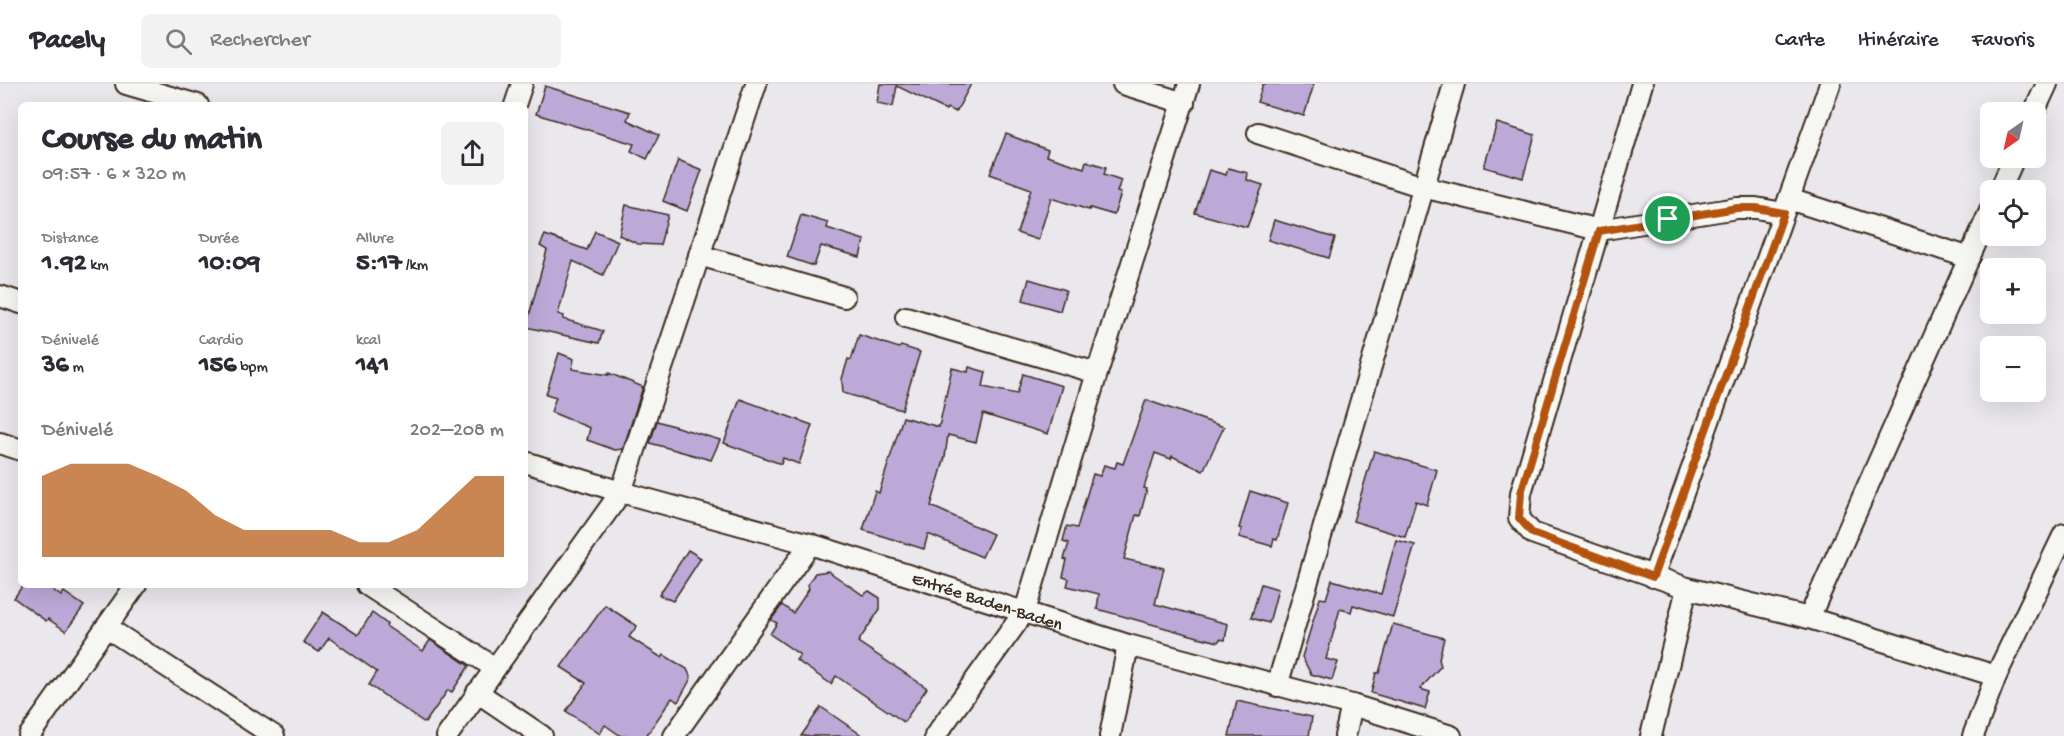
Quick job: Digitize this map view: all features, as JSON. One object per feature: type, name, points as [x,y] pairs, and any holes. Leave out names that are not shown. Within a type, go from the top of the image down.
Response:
[{"type":"street","points":[[126,84],[188,102]]},
{"type":"street","points":[[516,102],[522,84]]},
{"type":"street","points":[[447,736],[621,492],[756,84]]},
{"type":"street","points":[[1123,84],[1184,103]]},
{"type":"street","points":[[935,736],[1025,611],[1097,373],[1189,84]]},
{"type":"street","points":[[1277,686],[1455,84]]},
{"type":"street","points":[[1642,84],[1521,493],[1519,518],[1532,533],[1653,577],[1687,588],[1809,618],[1996,676]]},
{"type":"street","points":[[1653,577],[1830,84]]},
{"type":"street","points":[[2039,102],[2047,84]]},
{"type":"street","points":[[1258,133],[1423,187],[1599,231],[1737,208],[1786,206],[1970,258]]},
{"type":"street","points":[[1809,618],[1980,234]]},
{"type":"street","points":[[699,255],[844,297]]},
{"type":"street","points":[[0,296],[18,302]]},
{"type":"street","points":[[906,317],[1097,373]]},
{"type":"street","points":[[0,444],[18,449]]},
{"type":"street","name":"Entrée Baden-Baden","points":[[528,463],[621,492],[810,544],[1128,645],[1352,705],[1451,736]]},
{"type":"street","points":[[1973,736],[1996,676],[2064,534]]},
{"type":"street","points":[[674,736],[810,544]]},
{"type":"street","points":[[29,736],[134,588]]},
{"type":"street","points":[[372,588],[495,668]]},
{"type":"street","points":[[1651,736],[1687,588]]},
{"type":"street","points":[[106,627],[274,736]]},
{"type":"street","points":[[1110,736],[1128,645]]},
{"type":"street","points":[[477,692],[542,736]]},
{"type":"street","points":[[1345,736],[1352,705]]},
{"type":"building","points":[[880,84],[971,84],[956,112],[947,108],[946,110],[897,86],[893,106],[877,103]]},
{"type":"building","points":[[1263,84],[1314,84],[1304,116],[1257,102]]},
{"type":"building","points":[[545,86],[630,112],[627,120],[659,135],[647,159],[631,151],[634,144],[536,114]]},
{"type":"building","points":[[1497,123],[1535,135],[1523,178],[1484,167]]},
{"type":"building","points":[[1006,134],[1048,150],[1046,156],[1084,168],[1086,161],[1106,167],[1104,174],[1121,180],[1117,192],[1121,193],[1114,215],[1051,198],[1038,240],[1017,233],[1031,189],[990,174]]},
{"type":"building","points":[[678,160],[702,170],[687,211],[663,201]]},
{"type":"building","points":[[1228,168],[1248,173],[1247,180],[1263,185],[1247,227],[1195,213],[1209,170],[1226,175]]},
{"type":"building","points":[[626,205],[668,215],[660,245],[638,244],[619,235]]},
{"type":"building","points":[[801,215],[828,223],[827,228],[864,240],[860,257],[821,246],[814,266],[787,257]]},
{"type":"building","points":[[1274,220],[1335,238],[1329,258],[1268,240]]},
{"type":"building","points":[[595,231],[618,241],[603,275],[573,261],[558,314],[564,316],[563,319],[603,331],[599,343],[528,327],[528,320],[547,250],[540,246],[545,235],[587,250]]},
{"type":"building","points":[[1029,279],[1066,290],[1060,311],[1023,300]]},
{"type":"building","points":[[859,335],[920,352],[902,410],[843,393],[842,379]]},
{"type":"building","points":[[559,353],[574,359],[572,369],[609,375],[609,373],[643,387],[623,449],[615,450],[587,440],[590,428],[551,412],[556,397],[546,394]]},
{"type":"building","points":[[969,367],[986,372],[983,387],[1017,394],[1023,374],[1062,386],[1048,434],[983,414],[976,442],[948,435],[945,457],[931,506],[993,534],[982,557],[928,534],[924,549],[863,530],[875,491],[879,493],[903,417],[939,427],[952,368],[968,372]]},
{"type":"building","points":[[740,399],[812,425],[799,464],[783,458],[781,464],[724,443]]},
{"type":"building","points":[[1146,400],[1224,427],[1203,471],[1172,456],[1171,459],[1155,453],[1144,488],[1147,489],[1140,516],[1136,515],[1124,559],[1164,568],[1155,604],[1228,624],[1225,640],[1220,639],[1218,642],[1097,609],[1099,594],[1067,586],[1069,579],[1063,577],[1067,560],[1064,559],[1069,543],[1063,541],[1067,526],[1077,528],[1093,474],[1100,476],[1104,465],[1115,468],[1117,462],[1123,464]]},
{"type":"building","points":[[657,421],[720,440],[711,460],[650,443]]},
{"type":"building","points":[[1374,451],[1437,470],[1427,505],[1416,501],[1405,537],[1353,521]]},
{"type":"building","points":[[1250,491],[1288,503],[1277,540],[1274,539],[1272,546],[1239,537],[1242,529],[1239,528]]},
{"type":"building","points":[[1396,540],[1415,545],[1393,617],[1353,605],[1351,612],[1340,609],[1326,659],[1338,662],[1332,680],[1311,674],[1302,657],[1320,598],[1326,599],[1332,580],[1381,594]]},
{"type":"building","points":[[688,550],[701,558],[673,601],[659,595]]},
{"type":"building","points":[[828,571],[863,595],[869,591],[880,598],[880,609],[858,642],[927,688],[904,722],[836,676],[831,684],[796,660],[800,655],[770,634],[777,623],[771,620],[782,605],[793,613],[809,589],[808,584],[815,573]]},
{"type":"building","points":[[1261,584],[1278,589],[1269,623],[1251,618]]},
{"type":"building","points":[[21,588],[50,588],[61,596],[64,592],[84,606],[66,631],[48,619],[46,621],[14,598]]},
{"type":"building","points":[[605,605],[637,626],[629,637],[662,658],[664,655],[687,669],[691,678],[678,702],[672,698],[646,736],[621,736],[605,725],[600,734],[566,711],[586,683],[561,667]]},
{"type":"building","points":[[323,612],[358,635],[372,613],[387,624],[386,626],[423,651],[430,640],[469,666],[452,692],[448,690],[425,723],[369,685],[377,672],[329,638],[319,652],[303,642]]},
{"type":"building","points":[[1393,624],[1444,638],[1439,659],[1441,666],[1420,689],[1430,692],[1425,709],[1371,693]]},
{"type":"building","points":[[1237,701],[1312,717],[1309,736],[1229,736]]},
{"type":"building","points":[[821,707],[863,736],[801,736]]},
{"type":"route","points":[[1737,208],[1756,208],[1784,213],[1653,577],[1532,533],[1519,518],[1521,493],[1599,231],[1668,219],[1737,208]]}]
